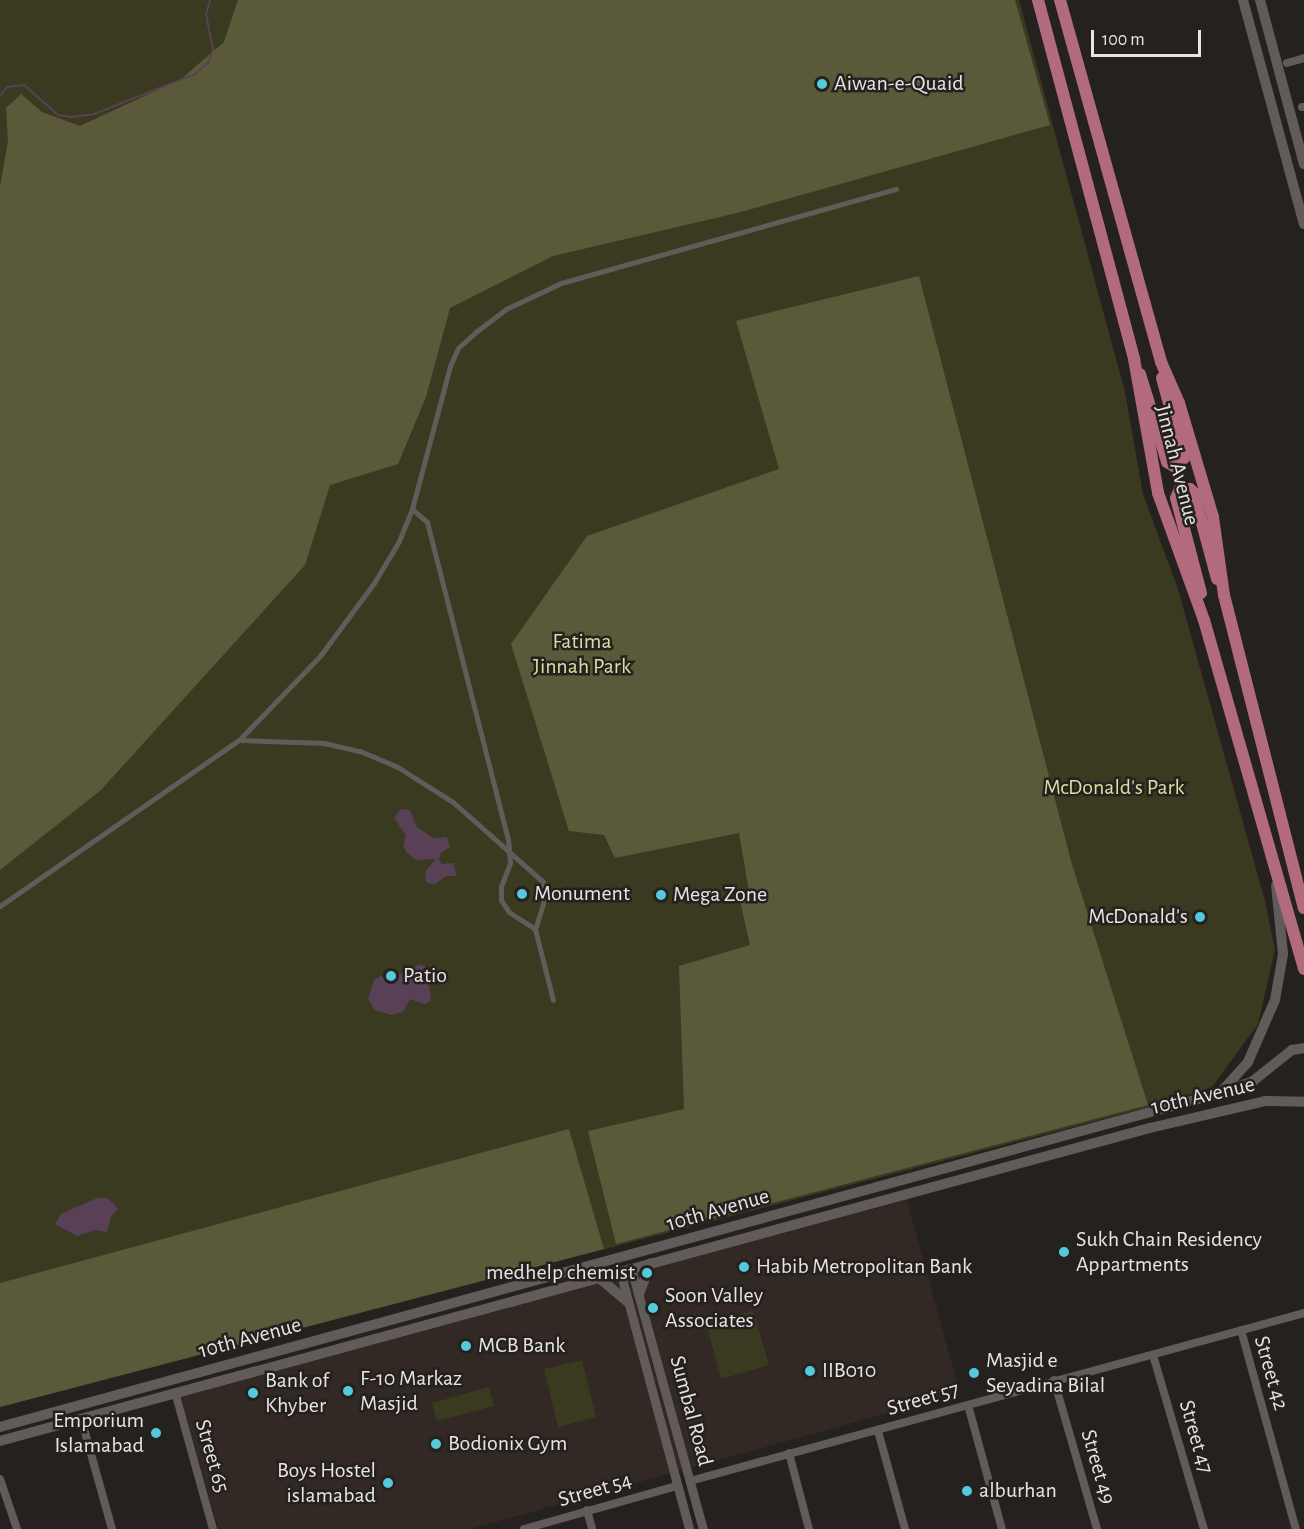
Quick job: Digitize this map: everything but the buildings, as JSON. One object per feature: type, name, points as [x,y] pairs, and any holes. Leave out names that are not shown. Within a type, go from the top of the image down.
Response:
[{"type":"main road","name":"Jinnah Avenue","points":[[1038,0],[1134,359],[1158,494],[1204,620],[1275,876],[1304,969]]},
{"type":"main road","name":"Jinnah Avenue","points":[[1060,0],[1161,362],[1179,403],[1213,517],[1224,595],[1304,908]]},
{"type":"main road","points":[[1243,0],[1304,224]]},
{"type":"main road","points":[[1260,0],[1304,164]]},
{"type":"main road","points":[[1134,359],[1149,395],[1167,462],[1174,466],[1184,458],[1162,382],[1161,362]]},
{"type":"main road","points":[[1204,620],[1204,605],[1176,498],[1180,489],[1190,489],[1194,493],[1224,595]]},
{"type":"main road","name":"10th Avenue","points":[[0,1426],[1220,1093],[1248,1062],[1280,981],[1283,943],[1275,876]]},
{"type":"main road","points":[[1220,1093],[1252,1081],[1292,1050],[1304,1048]]},
{"type":"main road","points":[[1284,1099],[1304,1096]]},
{"type":"main road","name":"10th Avenue","points":[[0,1441],[268,1366],[1150,1128],[1284,1099],[1304,1102]]},
{"type":"main road","points":[[975,1160],[979,1174]]},
{"type":"main road","points":[[639,1294],[651,1263]]},
{"type":"main road","points":[[598,1277],[627,1300]]},
{"type":"main road","points":[[480,1296],[482,1308]]},
{"type":"main road","points":[[265,1354],[268,1366]]},
{"type":"street","points":[[1287,63],[1304,58]]},
{"type":"street","points":[[0,906],[239,740],[320,656],[374,583],[399,542],[412,509],[442,389],[458,348],[506,309],[561,283],[896,189]]},
{"type":"street","points":[[412,509],[427,522],[510,854],[501,900],[509,912],[534,929]]},
{"type":"street","points":[[239,740],[324,743],[360,751],[396,766],[453,802],[543,882],[545,897],[534,929],[553,1000]]},
{"type":"street","name":"Sumbal Road","points":[[625,1269],[639,1294],[703,1529]]},
{"type":"street","name":"Sumbal Road","points":[[625,1269],[627,1300],[689,1529]]},
{"type":"street","name":"Street 57","points":[[690,1481],[1304,1313]]},
{"type":"street","name":"Street 42","points":[[1241,1330],[1296,1529]]},
{"type":"street","name":"Street 47","points":[[1153,1355],[1204,1529]]},
{"type":"street","name":"Street 49","points":[[1054,1380],[1097,1529]]},
{"type":"street","name":"Street 65","points":[[175,1392],[213,1529]]},
{"type":"street","points":[[968,1405],[1002,1529]]},
{"type":"street","points":[[81,1418],[112,1529]]},
{"type":"street","points":[[878,1431],[905,1529]]},
{"type":"street","points":[[789,1454],[809,1529]]},
{"type":"street","points":[[0,1479],[17,1529]]},
{"type":"street","name":"Street 54","points":[[524,1529],[677,1486]]},
{"type":"street","points":[[587,1510],[592,1529]]},
{"type":"shaded area","points":[[401,809],[410,810],[417,827],[433,838],[447,837],[450,847],[441,853],[439,860],[442,864],[454,863],[456,876],[446,876],[434,885],[426,882],[425,872],[436,859],[417,860],[407,853],[403,846],[406,835],[394,818]]},
{"type":"shaded area","points":[[421,964],[437,975],[429,985],[431,1001],[424,1004],[410,999],[403,1012],[391,1015],[375,1010],[368,999],[374,980],[381,976],[393,981],[401,973],[408,979],[411,969]]},
{"type":"shaded area","points":[[97,1198],[108,1198],[118,1209],[111,1217],[107,1232],[95,1230],[77,1236],[55,1224],[61,1214]]},
{"type":"shaded area","points":[[907,1200],[960,1393],[470,1529],[218,1529],[180,1395]]},
{"type":"green space","name":"Fatima Jinnah Park","points":[[0,0],[1019,0],[1125,392],[1143,494],[1178,589],[1265,901],[1275,950],[1258,1024],[1212,1087],[1157,1105],[0,1407]]},
{"type":"green space","points":[[238,0],[1015,0],[1050,125],[737,213],[553,256],[450,308],[426,397],[398,464],[330,485],[305,565],[101,790],[0,870],[0,186],[8,141],[6,108],[21,94],[42,112],[80,126],[181,79],[224,42]]},
{"type":"green space","points":[[919,276],[1071,861],[1148,1105],[616,1244],[588,1131],[684,1109],[679,966],[750,945],[740,901],[750,897],[739,833],[615,858],[604,835],[569,831],[511,644],[587,536],[779,469],[736,321]]},
{"type":"green space","points":[[569,1129],[604,1249],[0,1407],[0,1283]]},
{"type":"green space","points":[[753,1311],[769,1365],[721,1379],[706,1323]]},
{"type":"green space","points":[[582,1360],[596,1417],[558,1427],[544,1369]]},
{"type":"green space","points":[[489,1387],[494,1406],[437,1421],[432,1403]]},
{"type":"waterway","points":[[0,96],[7,87],[24,85],[58,115],[71,117],[94,114],[195,74],[208,63],[213,50],[206,15],[210,0]]},
{"type":"place","name":"Aiwan-e-Quaid","points":[[822,84]]},
{"type":"place","name":"Monument","points":[[522,894]]},
{"type":"place","name":"Mega Zone","points":[[661,895]]},
{"type":"place","name":"McDonald's","points":[[1200,917]]},
{"type":"place","name":"Patio","points":[[391,976]]},
{"type":"place","name":"Sukh Chain Residency Appartments","points":[[1064,1252]]},
{"type":"place","name":"Habib Metropolitan Bank","points":[[744,1267]]},
{"type":"place","name":"medhelp chemist","points":[[647,1273]]},
{"type":"place","name":"Soon Valley Associates","points":[[653,1308]]},
{"type":"place","name":"MCB Bank","points":[[466,1346]]},
{"type":"place","name":"IIB010","points":[[810,1371]]},
{"type":"place","name":"Masjid e Seyadina Bilal","points":[[974,1373]]},
{"type":"place","name":"F-10 Markaz Masjid","points":[[348,1391]]},
{"type":"place","name":"Bank of Khyber","points":[[253,1393]]},
{"type":"place","name":"Emporium Islamabad","points":[[156,1433]]},
{"type":"place","name":"Bodionix Gym","points":[[436,1444]]},
{"type":"place","name":"Boys Hostel islamabad","points":[[388,1483]]},
{"type":"place","name":"alburhan","points":[[967,1491]]},
{"type":"park label","name":"McDonald's Park","points":[[1114,788]]}]
